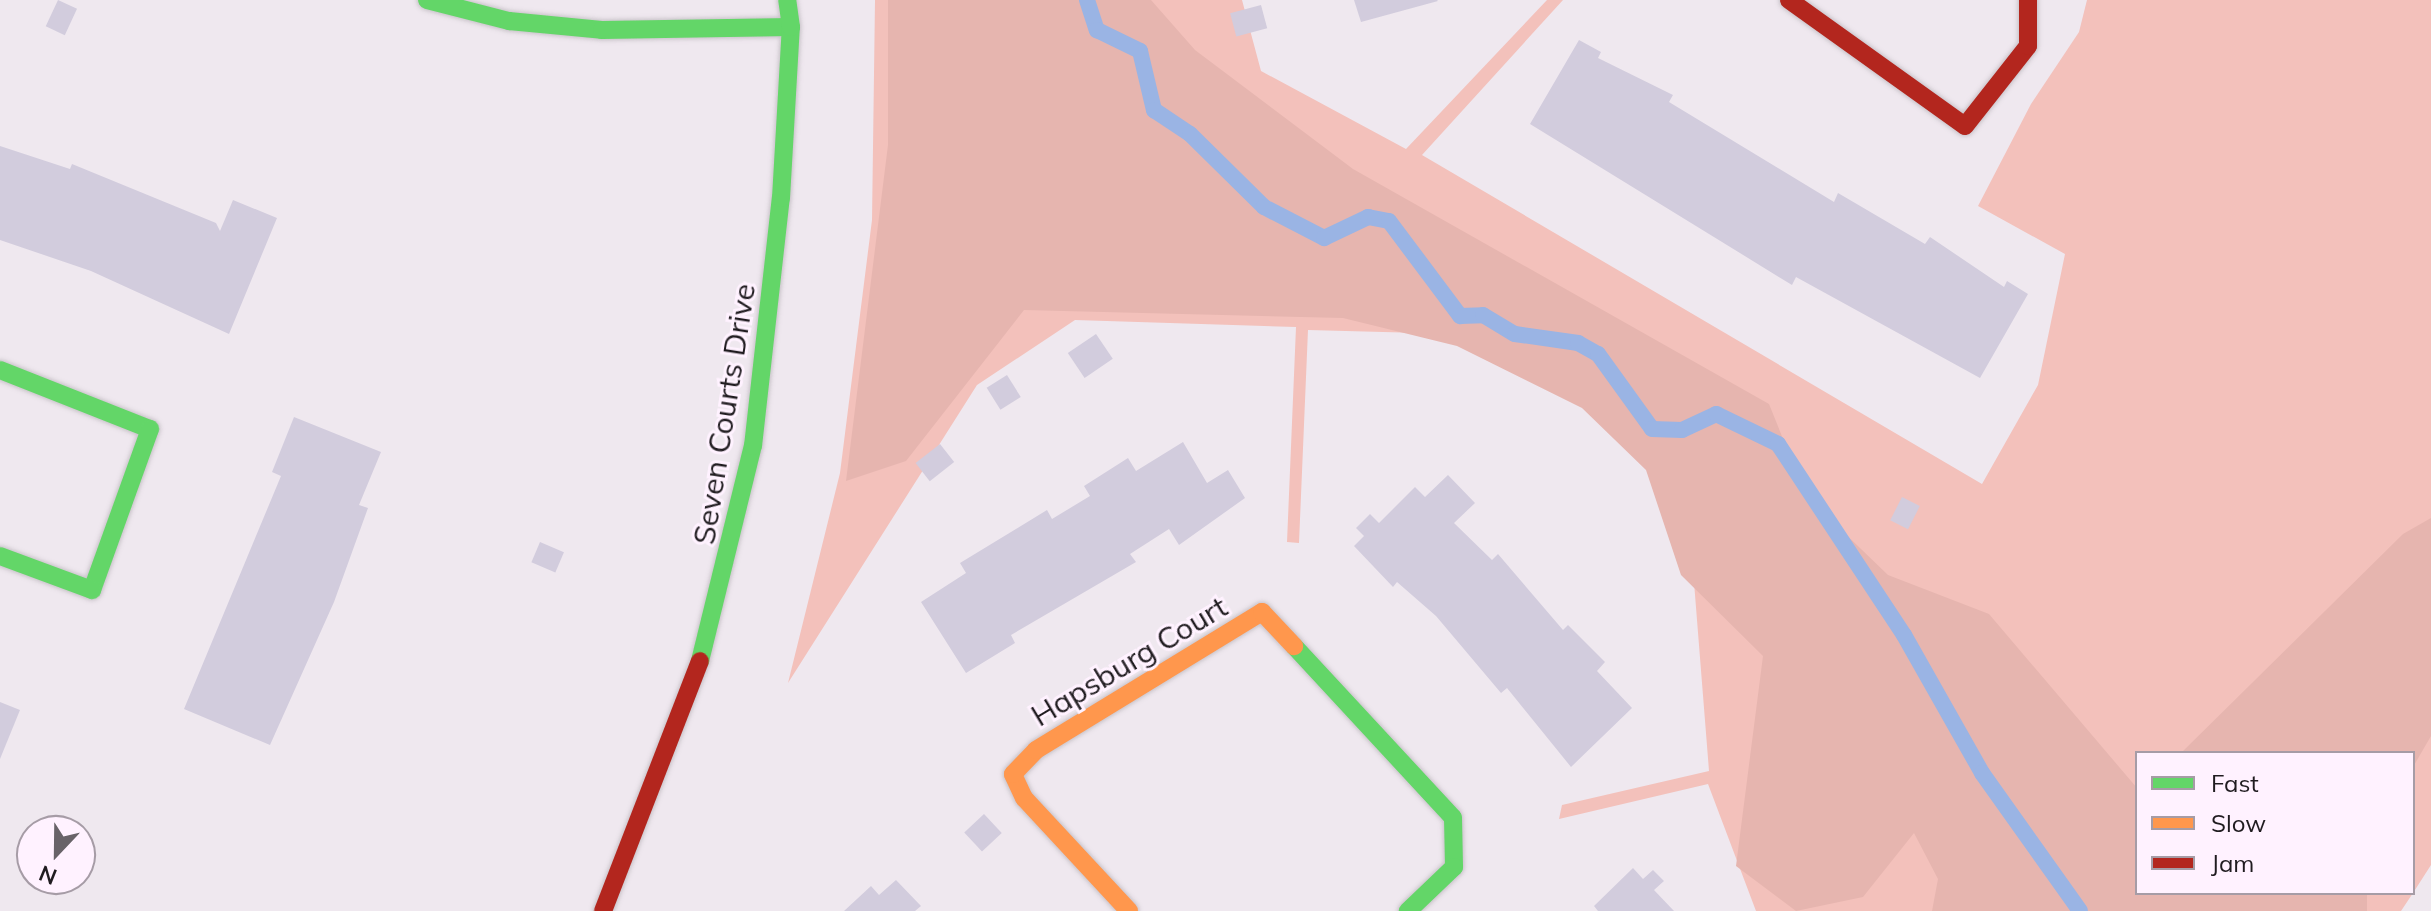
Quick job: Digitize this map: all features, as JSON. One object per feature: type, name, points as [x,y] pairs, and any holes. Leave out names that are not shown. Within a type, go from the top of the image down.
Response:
[{"type":"street","points":[[427,0],[509,21],[602,30],[791,27]]},
{"type":"street","name":"Seven Courts Drive","points":[[603,911],[692,687],[735,535],[767,358],[791,27],[787,0]]},
{"type":"street","points":[[1789,0],[1965,126],[2028,46],[2028,0]]},
{"type":"street","points":[[0,370],[150,429],[92,590],[0,556]]},
{"type":"street","name":"Hapsburg Court","points":[[1129,911],[1024,798],[1013,774],[1036,750],[1262,612],[1453,818],[1454,867],[1408,911]]},
{"type":"shaded area","points":[[875,0],[1242,0],[1261,71],[1406,149],[1547,0],[1563,0],[1422,155],[1982,484],[2038,385],[2065,254],[1978,206],[2031,104],[2079,32],[2087,0],[2431,0],[2431,865],[2415,890],[2415,751],[2135,751],[2135,895],[2412,895],[2401,911],[1756,911],[1708,784],[1559,819],[1562,805],[1709,771],[1685,469],[1496,335],[1308,330],[1299,543],[1287,542],[1296,327],[1075,320],[977,385],[788,683],[840,473],[872,220]]},
{"type":"shaded area","points":[[888,0],[1151,0],[1195,50],[1353,169],[1769,404],[1806,496],[1888,575],[1989,614],[2135,786],[2135,895],[2367,895],[2367,911],[1932,911],[1938,879],[1914,833],[1863,897],[1796,911],[1736,866],[1763,656],[1681,575],[1646,470],[1582,408],[1457,346],[1343,318],[1024,310],[906,461],[846,481],[888,145]]},
{"type":"shaded area","points":[[2431,518],[2431,736],[2415,764],[2415,751],[2183,751],[2403,534]]},
{"type":"building","points":[[58,0],[77,9],[65,35],[46,26]]},
{"type":"building","points":[[1354,0],[1437,0],[1438,1],[1361,22]]},
{"type":"building","points":[[1261,5],[1267,28],[1236,36],[1230,13]]},
{"type":"building","points":[[1579,40],[1601,52],[1598,58],[1673,95],[1669,102],[1834,202],[1838,193],[1925,244],[1930,237],[2004,287],[2007,281],[2028,294],[1980,378],[1796,277],[1792,285],[1530,124]]},
{"type":"building","points":[[0,146],[70,169],[72,164],[216,223],[220,231],[233,200],[277,218],[229,334],[91,271],[0,240]]},
{"type":"building","points":[[1096,334],[1113,359],[1085,378],[1068,353]]},
{"type":"building","points":[[1007,375],[1021,397],[1000,410],[987,388]]},
{"type":"building","points":[[294,417],[381,452],[359,505],[368,508],[334,602],[270,745],[184,709],[281,476],[272,472]]},
{"type":"building","points":[[1183,442],[1207,483],[1228,470],[1245,498],[1179,545],[1169,529],[1130,554],[1136,562],[1011,635],[1015,643],[966,673],[921,602],[966,573],[960,563],[1047,510],[1052,519],[1090,496],[1084,486],[1128,458],[1136,471]]},
{"type":"building","points":[[940,444],[954,462],[930,481],[916,463]]},
{"type":"building","points":[[1448,475],[1475,503],[1454,523],[1492,560],[1498,554],[1563,630],[1568,625],[1605,662],[1597,671],[1632,708],[1571,767],[1507,688],[1501,693],[1436,616],[1397,582],[1393,587],[1354,546],[1364,536],[1356,528],[1370,514],[1379,523],[1415,487],[1425,497]]},
{"type":"building","points":[[1902,497],[1920,506],[1908,529],[1890,520]]},
{"type":"building","points":[[540,542],[564,552],[555,572],[531,562]]},
{"type":"building","points":[[0,702],[20,710],[0,759]]},
{"type":"building","points":[[984,814],[1002,833],[982,851],[964,832]]},
{"type":"building","points":[[1633,868],[1643,879],[1653,870],[1664,881],[1654,890],[1674,911],[1598,911],[1594,906]]},
{"type":"building","points":[[896,880],[921,906],[915,911],[844,911],[871,886],[879,895]]},
{"type":"waterway","points":[[1087,0],[1097,30],[1140,51],[1154,110],[1190,134],[1264,207],[1324,238],[1368,217],[1389,221],[1460,316],[1483,315],[1515,334],[1578,343],[1598,354],[1652,429],[1682,430],[1716,414],[1778,444],[1904,635],[1982,773],[2080,911]]},
{"type":"traffic: fast","points":[[427,0],[509,21],[602,30],[791,27]]},
{"type":"traffic: fast","points":[[700,661],[753,446],[781,198],[791,27],[787,0]]},
{"type":"traffic: fast","points":[[0,370],[150,429],[92,590],[0,556]]},
{"type":"traffic: fast","points":[[1294,646],[1453,818],[1454,867],[1408,911]]},
{"type":"traffic: slow","points":[[1129,911],[1024,798],[1013,774],[1036,750],[1262,612],[1294,646]]},
{"type":"traffic: jam","points":[[1789,0],[1965,126],[2028,46],[2028,0]]},
{"type":"traffic: jam","points":[[603,911],[700,661]]}]
